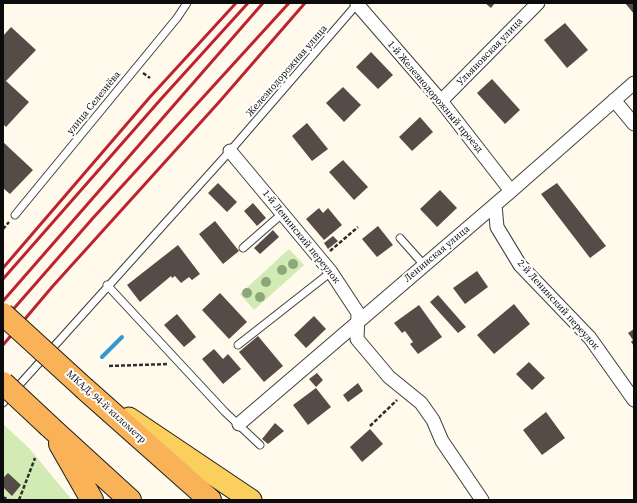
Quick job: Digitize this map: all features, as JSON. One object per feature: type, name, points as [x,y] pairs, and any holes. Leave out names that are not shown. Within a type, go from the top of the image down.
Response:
[{"type":"highway","name":"МКАД, 94-й километр","points":[[3,314],[210,500]]},
{"type":"highway","points":[[3,383],[130,500]]},
{"type":"highway","points":[[49,426],[92,500]]},
{"type":"main road","points":[[85,389],[252,500]]},
{"type":"street","name":"Ульяновская улица","points":[[442,101],[538,3]]},
{"type":"street","name":"1-й Железнодорожный проезд","points":[[358,4],[442,101],[511,191]]},
{"type":"street","name":"Ленинская улица","points":[[239,424],[495,205],[634,83]]},
{"type":"street","points":[[614,100],[634,124]]},
{"type":"street","name":"1-й Ленинский переулок","points":[[230,151],[331,272],[358,313],[357,339],[389,377],[421,403],[432,420],[442,441],[482,500]]},
{"type":"street","name":"2-й Ленинский переулок","points":[[495,205],[497,227],[520,265],[590,338],[634,400]]},
{"type":"lane","name":"улица Селезнёва","points":[[15,215],[177,18],[187,3]]},
{"type":"lane","name":"Железнодорожная улица","points":[[3,403],[107,285],[230,151],[358,4]]},
{"type":"lane","points":[[243,248],[283,213]]},
{"type":"lane","points":[[400,238],[424,265]]},
{"type":"lane","points":[[238,345],[331,272]]},
{"type":"lane","points":[[107,285],[225,412],[260,445]]},
{"type":"path","points":[[321,260],[358,227]]},
{"type":"path","points":[[109,366],[157,365]]},
{"type":"path","points":[[370,426],[406,391]]},
{"type":"path","points":[[19,500],[35,458]]},
{"type":"path","points":[[3,497],[9,500]]},
{"type":"green space","points":[[289,249],[304,265],[254,310],[240,294]]},
{"type":"green space","points":[[3,424],[29,448],[72,500],[3,500]]},
{"type":"building","points":[[485,3],[495,3],[491,8]]},
{"type":"building","points":[[625,3],[634,3],[634,14]]},
{"type":"building","points":[[565,23],[588,50],[567,68],[544,40]]},
{"type":"building","points":[[11,27],[36,50],[6,81],[29,102],[6,127],[3,124],[3,36]]},
{"type":"building","points":[[371,52],[393,75],[378,89],[356,67]]},
{"type":"building","points":[[492,79],[520,110],[505,124],[477,93]]},
{"type":"building","points":[[343,87],[361,105],[344,122],[326,103]]},
{"type":"building","points":[[420,117],[433,132],[412,151],[399,137]]},
{"type":"building","points":[[307,123],[328,149],[312,161],[292,136]]},
{"type":"building","points":[[3,142],[33,170],[10,194],[3,188]]},
{"type":"building","points":[[343,160],[368,187],[354,200],[329,172]]},
{"type":"building","points":[[218,183],[237,202],[227,212],[208,193]]},
{"type":"building","points":[[557,183],[606,246],[590,258],[541,194]]},
{"type":"building","points":[[440,190],[457,208],[437,227],[420,209]]},
{"type":"building","points":[[253,203],[266,218],[257,226],[244,211]]},
{"type":"building","points":[[319,208],[323,213],[328,208],[342,225],[324,240],[306,219]]},
{"type":"building","points":[[215,221],[239,251],[223,264],[199,234]]},
{"type":"building","points":[[378,226],[393,245],[377,257],[362,239]]},
{"type":"building","points":[[273,230],[279,237],[260,254],[254,248]]},
{"type":"building","points":[[333,236],[338,241],[328,249],[324,243]]},
{"type":"building","points":[[178,245],[200,274],[192,280],[189,277],[181,283],[175,276],[172,278],[171,276],[140,302],[127,285]]},
{"type":"building","points":[[477,271],[488,287],[465,304],[453,288]]},
{"type":"building","points":[[220,293],[247,322],[229,339],[202,310]]},
{"type":"building","points":[[438,295],[466,327],[458,333],[430,302]]},
{"type":"building","points":[[514,304],[530,324],[494,354],[477,335]]},
{"type":"building","points":[[419,305],[442,337],[418,354],[410,344],[413,342],[405,331],[402,333],[394,323]]},
{"type":"building","points":[[177,314],[196,337],[184,347],[164,325]]},
{"type":"building","points":[[314,316],[326,329],[306,348],[294,335]]},
{"type":"building","points":[[634,329],[634,346],[631,342],[633,340],[628,333]]},
{"type":"building","points":[[258,336],[283,366],[264,382],[239,352]]},
{"type":"building","points":[[214,349],[223,359],[228,354],[241,369],[223,384],[202,359]]},
{"type":"building","points":[[529,362],[545,378],[532,390],[516,374]]},
{"type":"building","points":[[317,373],[323,380],[316,387],[309,379]]},
{"type":"building","points":[[358,383],[363,391],[348,402],[343,395]]},
{"type":"building","points":[[316,388],[331,407],[308,425],[293,405]]},
{"type":"building","points":[[546,412],[565,438],[542,455],[523,430]]},
{"type":"building","points":[[275,423],[284,431],[268,444],[262,439]]},
{"type":"building","points":[[370,429],[383,444],[362,462],[350,447]]},
{"type":"building","points":[[8,473],[21,485],[12,496],[3,487],[3,478]]},
{"type":"waterway","points":[[102,357],[122,337]]},
{"type":"railway","points":[[3,268],[150,97],[236,3]]},
{"type":"railway","points":[[3,279],[161,99],[248,3]]},
{"type":"railway","points":[[3,301],[263,3]]},
{"type":"railway","points":[[3,321],[93,218],[289,3]]},
{"type":"railway","points":[[3,345],[52,287],[220,101],[305,3]]}]
